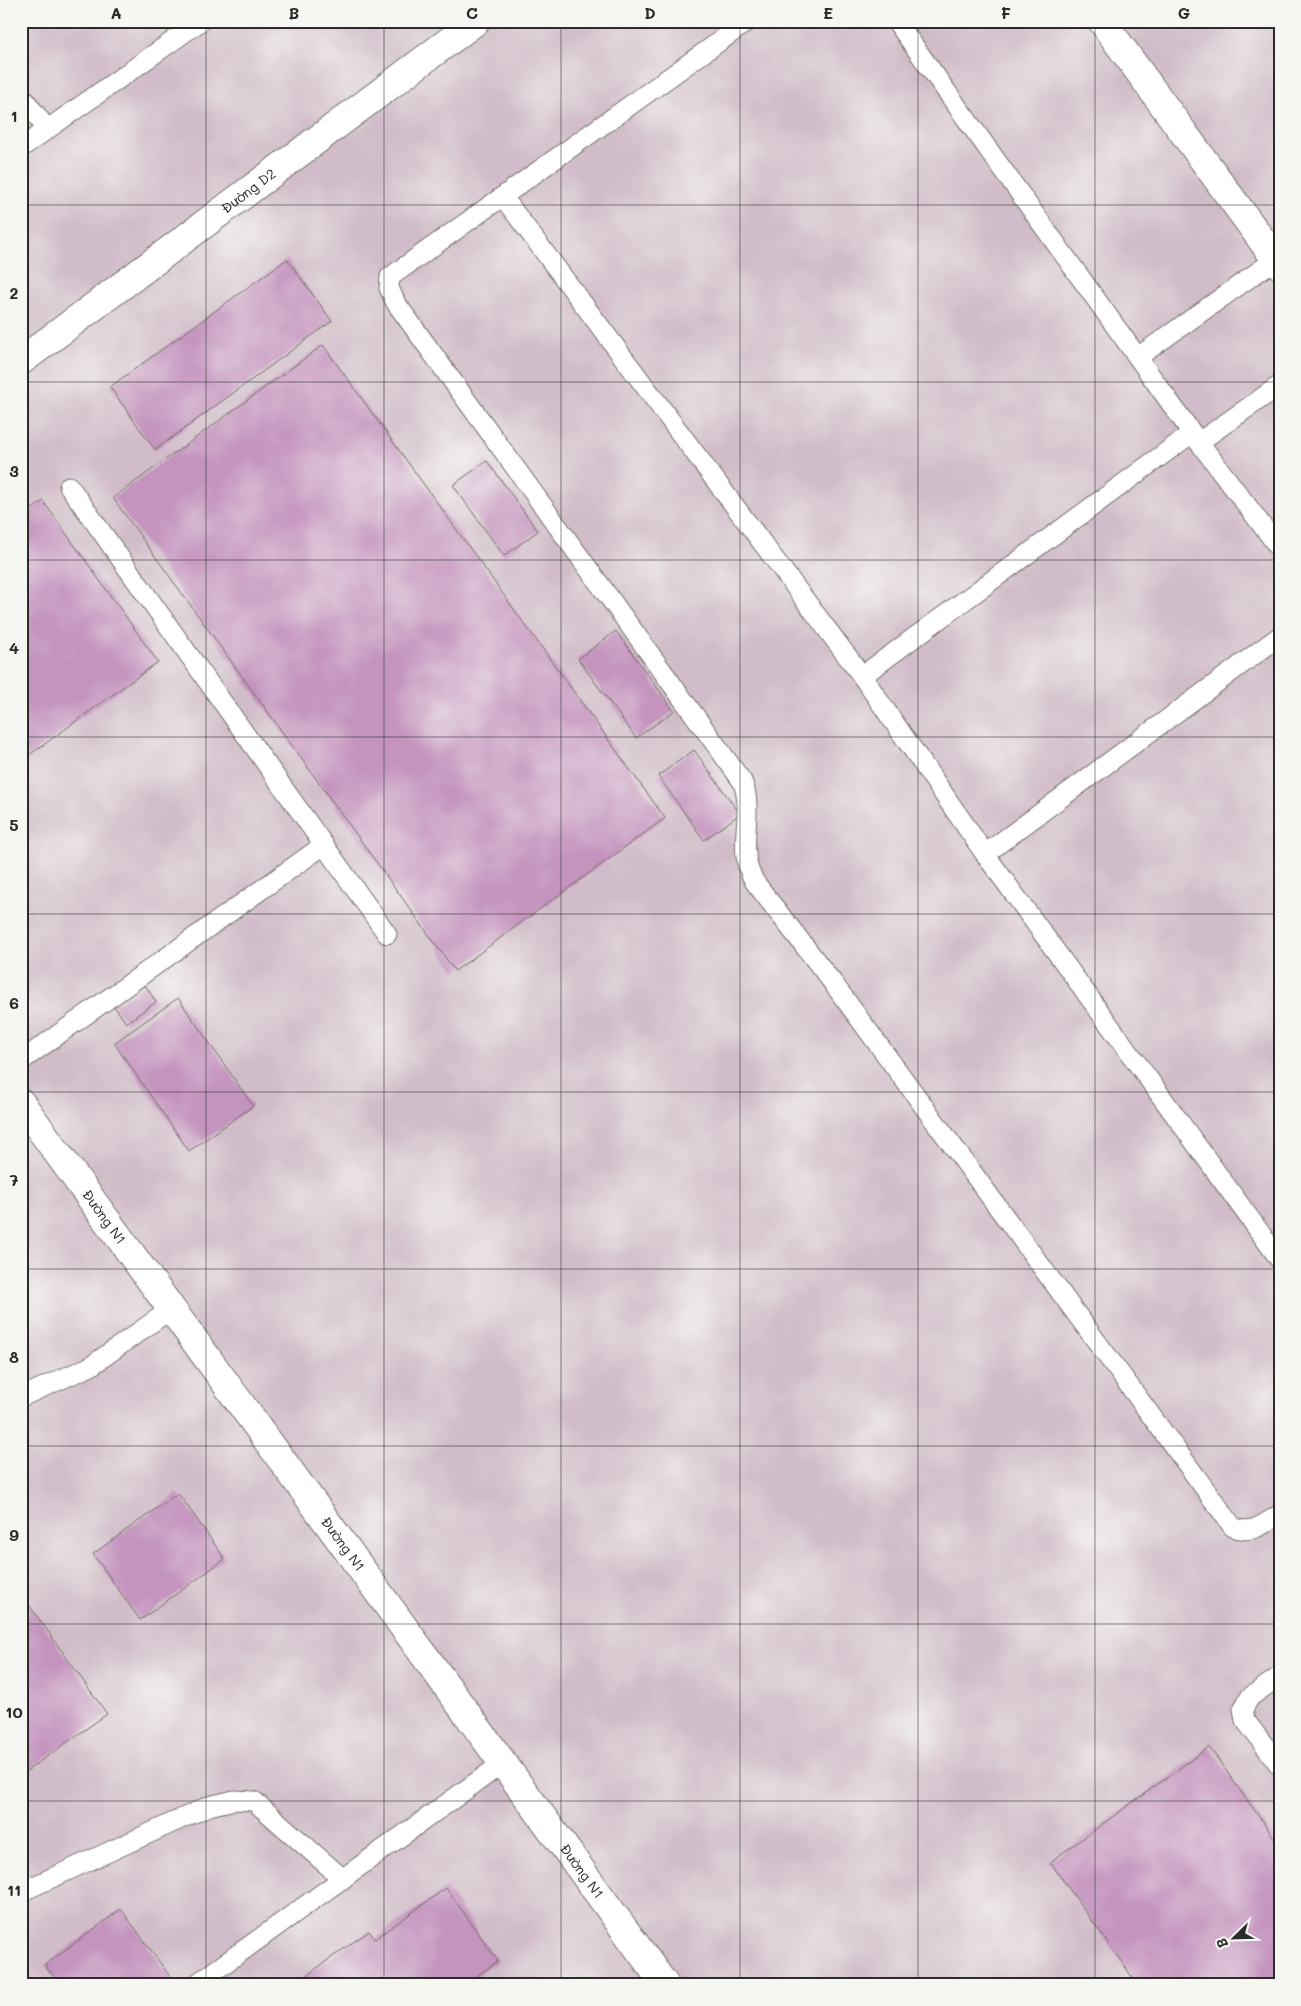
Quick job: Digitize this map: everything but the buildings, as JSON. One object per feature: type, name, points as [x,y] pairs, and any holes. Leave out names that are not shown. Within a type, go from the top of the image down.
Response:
[{"type":"street","name":"Đường D2","points":[[21,362],[476,21]]},
{"type":"street","points":[[1102,21],[1278,262]]},
{"type":"street","name":"Đường N1","points":[[21,1103],[665,1985]]},
{"type":"lane","points":[[21,148],[201,21]]},
{"type":"lane","points":[[748,21],[390,278],[389,288],[396,303],[742,781],[746,790],[748,865],[754,881],[833,983],[1233,1527],[1242,1531],[1258,1529],[1280,1514]]},
{"type":"lane","points":[[896,21],[1196,438],[1280,549]]},
{"type":"lane","points":[[21,95],[47,129]]},
{"type":"lane","points":[[503,197],[862,676],[985,854],[1280,1260]]},
{"type":"lane","points":[[1138,357],[1278,262]]},
{"type":"lane","points":[[862,676],[1196,438],[1280,385]]},
{"type":"lane","points":[[69,486],[387,934]]},
{"type":"lane","points":[[985,854],[1280,636]]},
{"type":"lane","points":[[21,1061],[324,845]]},
{"type":"lane","points":[[21,1397],[91,1366],[171,1309]]},
{"type":"lane","points":[[1280,1676],[1250,1697],[1244,1709],[1245,1720],[1280,1766]]},
{"type":"lane","points":[[195,1985],[503,1763]]},
{"type":"lane","points":[[21,1892],[209,1806],[234,1800],[254,1801],[343,1879]]},
{"type":"shaded area","points":[[21,21],[1280,21],[1280,1985],[21,1985]]}]
